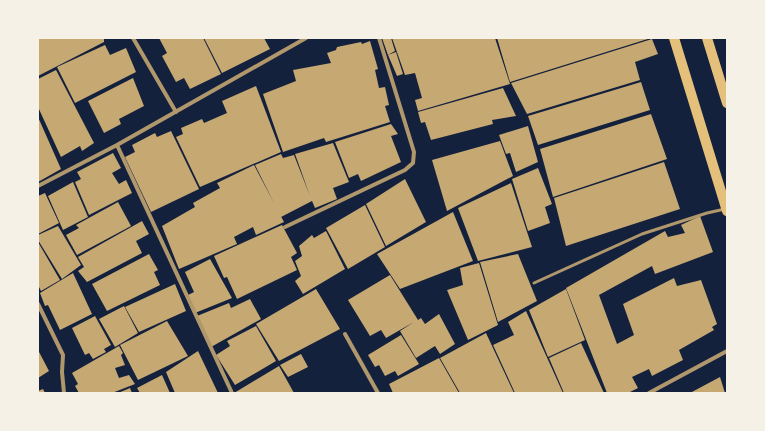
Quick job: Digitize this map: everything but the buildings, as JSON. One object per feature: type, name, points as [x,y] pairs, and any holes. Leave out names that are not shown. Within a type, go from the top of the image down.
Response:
[{"type":"main road","points":[[674,38],[727,209]]},
{"type":"main road","points":[[708,38],[727,103]]},
{"type":"street","points":[[133,38],[176,112]]},
{"type":"street","points":[[38,186],[117,145],[306,38]]},
{"type":"street","points":[[285,227],[405,170],[413,163],[414,152],[379,38]]},
{"type":"street","points":[[117,145],[232,393]]},
{"type":"street","points":[[38,304],[63,355],[62,372],[64,393]]},
{"type":"street","points":[[345,334],[378,393]]},
{"type":"street","points":[[649,393],[727,351]]},
{"type":"lane","points":[[534,283],[642,234],[707,213],[727,209]]}]
